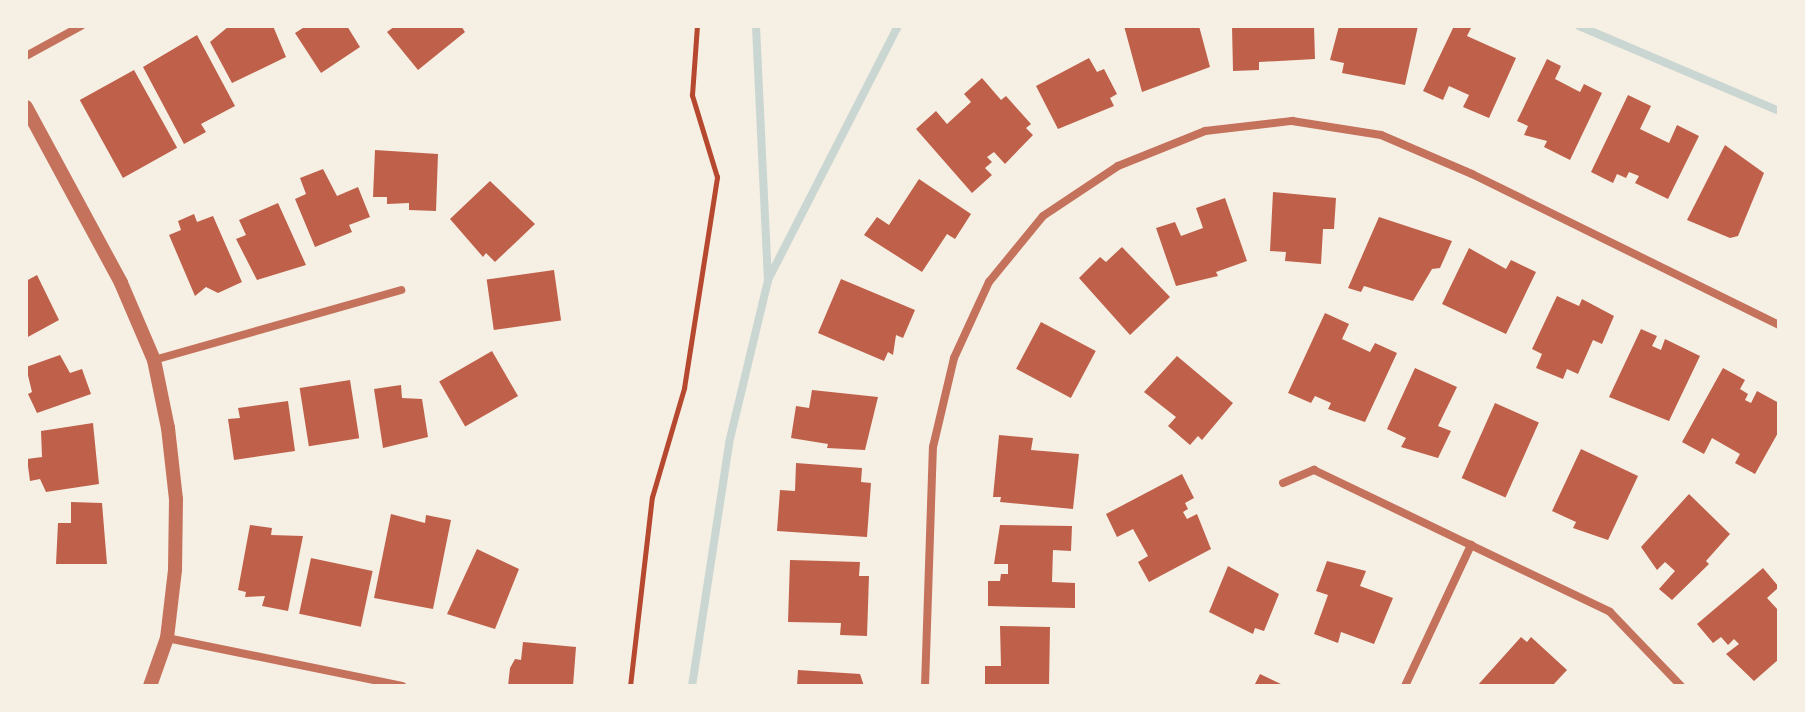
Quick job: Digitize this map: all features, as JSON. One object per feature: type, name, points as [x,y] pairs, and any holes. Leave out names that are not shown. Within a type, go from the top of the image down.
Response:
[{"type":"street","points":[[26,56],[81,26]]},
{"type":"street","points":[[26,107],[121,283],[154,360],[176,499],[167,638],[150,686]]},
{"type":"street","points":[[925,686],[933,447],[954,358],[989,282],[1043,216],[1118,166],[1205,131],[1292,121],[1381,135],[1472,174],[1779,325]]},
{"type":"street","points":[[154,360],[401,290]]},
{"type":"street","points":[[1283,483],[1314,470],[1610,612],[1681,686]]},
{"type":"street","points":[[1405,686],[1471,545]]},
{"type":"street","points":[[167,638],[402,686]]},
{"type":"path","points":[[630,686],[652,497],[684,388],[717,177],[692,95],[697,26]]},
{"type":"building","points":[[229,26],[273,26],[286,57],[232,83],[210,42]]},
{"type":"building","points":[[306,26],[347,26],[360,47],[321,73],[295,33]]},
{"type":"building","points":[[395,26],[461,26],[465,32],[418,70],[387,32]]},
{"type":"building","points":[[1124,26],[1199,26],[1210,67],[1142,92]]},
{"type":"building","points":[[1232,26],[1314,26],[1315,59],[1259,62],[1259,70],[1233,71]]},
{"type":"building","points":[[1339,26],[1418,26],[1405,85],[1342,73],[1344,63],[1330,60]]},
{"type":"building","points":[[1454,26],[1471,28],[1467,36],[1516,58],[1489,118],[1463,107],[1469,95],[1449,86],[1443,100],[1423,91]]},
{"type":"building","points":[[197,35],[235,106],[201,124],[206,132],[184,144],[143,67]]},
{"type":"building","points":[[1089,58],[1097,72],[1104,69],[1117,94],[1110,98],[1114,106],[1058,129],[1036,86]]},
{"type":"building","points":[[1547,59],[1561,66],[1555,79],[1580,92],[1584,84],[1602,93],[1570,160],[1544,147],[1547,141],[1524,135],[1528,126],[1517,121]]},
{"type":"building","points":[[134,70],[177,148],[123,178],[80,100]]},
{"type":"building","points":[[982,78],[1001,100],[1006,96],[1031,124],[1026,128],[1033,135],[1005,164],[994,152],[987,157],[992,162],[985,168],[992,175],[972,193],[916,129],[936,111],[947,124],[971,102],[964,94]]},
{"type":"building","points":[[1628,95],[1651,106],[1640,129],[1669,143],[1677,125],[1699,136],[1668,199],[1635,183],[1639,176],[1629,172],[1626,178],[1617,174],[1613,183],[1591,172]]},
{"type":"building","points":[[1725,145],[1764,173],[1738,236],[1730,238],[1687,220]]},
{"type":"building","points":[[375,150],[438,154],[436,211],[409,210],[409,203],[387,204],[387,197],[373,197]]},
{"type":"building","points":[[323,169],[337,196],[358,187],[370,217],[349,225],[352,232],[315,247],[295,199],[306,194],[300,178]]},
{"type":"building","points":[[919,179],[971,214],[955,239],[947,234],[922,272],[864,235],[877,217],[889,225]]},
{"type":"building","points":[[490,181],[535,224],[495,262],[486,253],[483,257],[450,219]]},
{"type":"building","points":[[1273,192],[1336,198],[1334,229],[1323,229],[1321,264],[1285,261],[1286,252],[1270,251]]},
{"type":"building","points":[[1225,198],[1247,261],[1216,272],[1218,276],[1176,286],[1156,228],[1175,222],[1181,236],[1203,228],[1196,208]]},
{"type":"building","points":[[278,203],[306,265],[257,280],[236,239],[246,235],[239,220]]},
{"type":"building","points":[[194,214],[197,222],[213,216],[242,282],[218,293],[206,287],[195,296],[169,235],[181,230],[178,221]]},
{"type":"building","points":[[1379,217],[1452,241],[1440,268],[1432,269],[1413,301],[1364,286],[1361,292],[1348,288]]},
{"type":"building","points":[[1122,247],[1170,297],[1130,335],[1079,278],[1100,257],[1106,262]]},
{"type":"building","points":[[1469,248],[1506,269],[1511,260],[1536,272],[1506,334],[1442,304]]},
{"type":"building","points":[[554,270],[561,321],[494,330],[487,279]]},
{"type":"building","points":[[37,275],[59,320],[26,338],[26,281]]},
{"type":"building","points":[[841,279],[915,310],[903,338],[896,335],[893,355],[888,352],[884,361],[818,333]]},
{"type":"building","points":[[1557,296],[1579,306],[1582,299],[1614,316],[1602,344],[1593,340],[1578,374],[1567,369],[1563,379],[1536,368],[1542,354],[1532,349]]},
{"type":"building","points":[[1325,313],[1349,324],[1342,339],[1370,352],[1375,343],[1397,353],[1365,422],[1328,409],[1331,403],[1315,396],[1311,403],[1288,393]]},
{"type":"building","points":[[1041,322],[1096,351],[1071,398],[1016,369]]},
{"type":"building","points":[[1641,329],[1657,336],[1652,346],[1661,350],[1665,339],[1700,356],[1669,421],[1609,397]]},
{"type":"building","points":[[492,351],[518,396],[465,427],[439,382]]},
{"type":"building","points":[[60,355],[70,373],[82,369],[91,394],[37,413],[28,394],[32,392],[26,367]]},
{"type":"building","points":[[1177,356],[1233,403],[1202,440],[1198,436],[1190,445],[1168,426],[1176,417],[1144,392]]},
{"type":"building","points":[[1415,368],[1457,387],[1438,426],[1451,431],[1438,458],[1401,447],[1406,438],[1387,429]]},
{"type":"building","points":[[1723,368],[1745,380],[1740,389],[1748,394],[1745,400],[1751,403],[1757,391],[1779,403],[1779,431],[1755,474],[1735,463],[1740,454],[1712,438],[1704,454],[1682,442]]},
{"type":"building","points":[[350,380],[359,438],[309,446],[300,388]]},
{"type":"building","points":[[401,385],[402,398],[422,399],[428,437],[383,448],[374,389]]},
{"type":"building","points":[[812,390],[878,397],[865,450],[827,448],[828,444],[791,438],[796,406],[809,408]]},
{"type":"building","points":[[288,401],[295,451],[234,460],[228,419],[240,418],[238,408]]},
{"type":"building","points":[[1495,403],[1539,423],[1505,497],[1462,478]]},
{"type":"building","points":[[93,423],[99,484],[46,492],[40,479],[30,481],[27,459],[42,457],[41,431]]},
{"type":"building","points":[[999,435],[1033,438],[1031,450],[1079,454],[1073,509],[1000,502],[1001,497],[993,497]]},
{"type":"building","points":[[1581,449],[1638,476],[1608,540],[1573,528],[1576,522],[1552,511]]},
{"type":"building","points":[[796,463],[862,468],[861,482],[871,483],[867,537],[777,531],[780,490],[795,491]]},
{"type":"building","points":[[1182,474],[1194,498],[1185,503],[1188,509],[1183,512],[1187,519],[1197,514],[1211,549],[1149,582],[1138,562],[1148,556],[1133,529],[1117,537],[1106,514]]},
{"type":"building","points":[[1689,494],[1730,534],[1706,561],[1709,564],[1672,600],[1659,589],[1675,571],[1665,562],[1657,570],[1641,547]]},
{"type":"building","points":[[71,502],[102,503],[107,564],[56,564],[58,523],[71,523]]},
{"type":"building","points":[[391,514],[425,523],[426,515],[451,520],[433,609],[374,598]]},
{"type":"building","points":[[250,525],[272,528],[271,535],[303,536],[288,611],[262,606],[265,596],[245,597],[246,592],[238,590]]},
{"type":"building","points":[[1000,525],[1072,526],[1071,551],[1053,550],[1052,582],[1075,583],[1075,608],[988,606],[988,581],[1000,581],[1001,574],[1008,574],[1008,564],[994,564]]},
{"type":"building","points":[[477,549],[519,569],[495,629],[447,614]]},
{"type":"building","points":[[311,558],[373,571],[361,627],[299,614]]},
{"type":"building","points":[[790,560],[860,562],[859,576],[869,576],[867,636],[840,635],[841,623],[788,622]]},
{"type":"building","points":[[1327,561],[1366,571],[1360,586],[1393,598],[1374,644],[1341,632],[1338,643],[1314,634],[1328,595],[1316,591]]},
{"type":"building","points":[[1228,566],[1279,594],[1264,631],[1255,628],[1253,634],[1209,612]]},
{"type":"building","points":[[1763,568],[1779,587],[1767,598],[1779,611],[1779,659],[1754,681],[1726,654],[1739,644],[1734,639],[1728,645],[1721,637],[1713,643],[1697,624]]},
{"type":"building","points":[[1000,626],[1050,627],[1049,686],[985,686],[985,666],[1001,666]]},
{"type":"building","points":[[1521,637],[1527,642],[1531,637],[1567,670],[1552,686],[1477,686]]},
{"type":"building","points":[[523,642],[576,647],[573,686],[508,686],[510,668],[515,659],[521,660]]},
{"type":"building","points":[[798,670],[860,674],[864,686],[797,686]]},
{"type":"building","points":[[1260,674],[1285,686],[1254,686]]},
{"type":"waterway","points":[[692,686],[729,443],[768,281],[756,26]]},
{"type":"waterway","points":[[769,278],[898,26]]},
{"type":"waterway","points":[[1579,26],[1779,111]]}]
